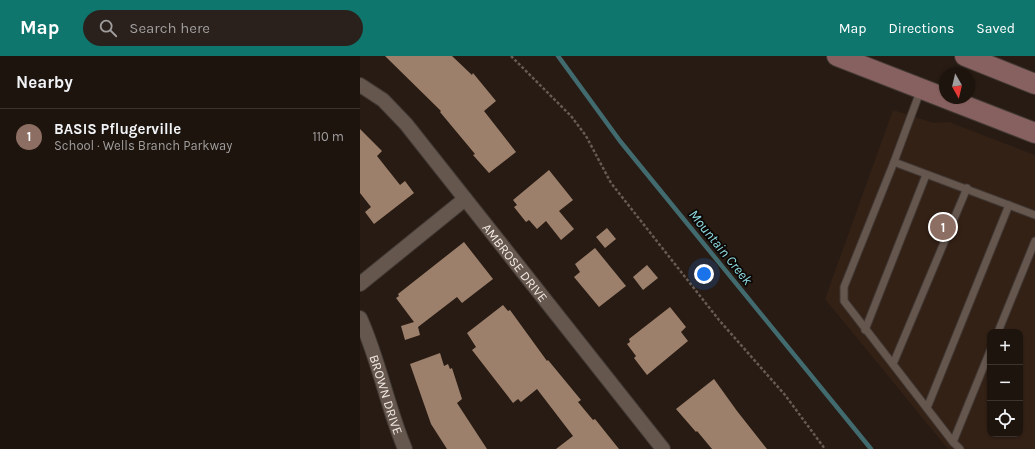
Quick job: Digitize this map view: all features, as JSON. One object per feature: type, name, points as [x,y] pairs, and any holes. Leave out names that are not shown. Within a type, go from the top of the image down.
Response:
[{"type":"main road","points":[[837,56],[1035,133]]},
{"type":"main road","points":[[965,56],[1035,84]]},
{"type":"street","name":"AMBROSE DRIVE","points":[[360,85],[383,100],[406,124],[663,449]]},
{"type":"street","points":[[360,284],[465,199]]},
{"type":"street","name":"BROWN DRIVE","points":[[360,318],[372,345],[398,431],[405,449]]},
{"type":"lane","points":[[921,89],[894,162],[844,287],[844,301],[960,449]]},
{"type":"lane","points":[[894,162],[926,175],[967,188],[1035,215]]},
{"type":"lane","points":[[866,330],[926,175]]},
{"type":"lane","points":[[893,364],[967,188]]},
{"type":"lane","points":[[927,408],[1009,205]]},
{"type":"lane","points":[[999,329],[1035,241]]},
{"type":"lane","points":[[953,442],[987,358]]},
{"type":"path","points":[[512,56],[571,116],[586,136],[611,184],[719,320],[785,395],[825,449]]},
{"type":"shaded area","points":[[893,110],[934,123],[949,122],[1035,155],[1035,449],[948,449],[825,299]]},
{"type":"building","points":[[385,56],[452,56],[472,75],[473,73],[496,101],[484,111],[516,152],[489,173],[473,155],[475,154],[440,112],[441,111]]},
{"type":"building","points":[[360,129],[382,151],[377,156],[400,185],[405,181],[414,193],[374,224],[365,212],[371,207],[360,193]]},
{"type":"building","points":[[549,170],[573,200],[559,211],[574,229],[561,240],[546,221],[537,229],[529,220],[526,222],[514,207],[517,205],[513,200]]},
{"type":"building","points":[[607,228],[616,239],[605,248],[596,237]]},
{"type":"building","points":[[464,242],[493,279],[462,303],[457,297],[418,327],[420,335],[405,340],[401,326],[414,322],[396,298],[399,296],[398,294]]},
{"type":"building","points":[[595,248],[626,286],[599,307],[574,277],[580,272],[575,264]]},
{"type":"building","points":[[647,265],[658,278],[643,290],[633,277]]},
{"type":"building","points":[[503,305],[508,311],[510,310],[547,361],[548,360],[581,400],[578,402],[593,420],[595,419],[619,449],[556,449],[573,436],[537,389],[521,402],[518,399],[513,403],[472,350],[476,347],[467,333]]},
{"type":"building","points":[[670,307],[686,327],[681,332],[688,341],[647,375],[634,358],[636,356],[627,344],[630,342],[629,339]]},
{"type":"building","points":[[440,353],[444,366],[448,364],[450,369],[452,368],[462,399],[457,403],[487,449],[447,449],[431,424],[410,364]]},
{"type":"building","points":[[714,379],[767,449],[712,449],[676,409]]},
{"type":"waterway","name":"Mountain Creek","points":[[558,56],[620,141],[871,449]]},
{"type":"place","name":"BASIS Pflugerville","points":[[943,227]]}]
